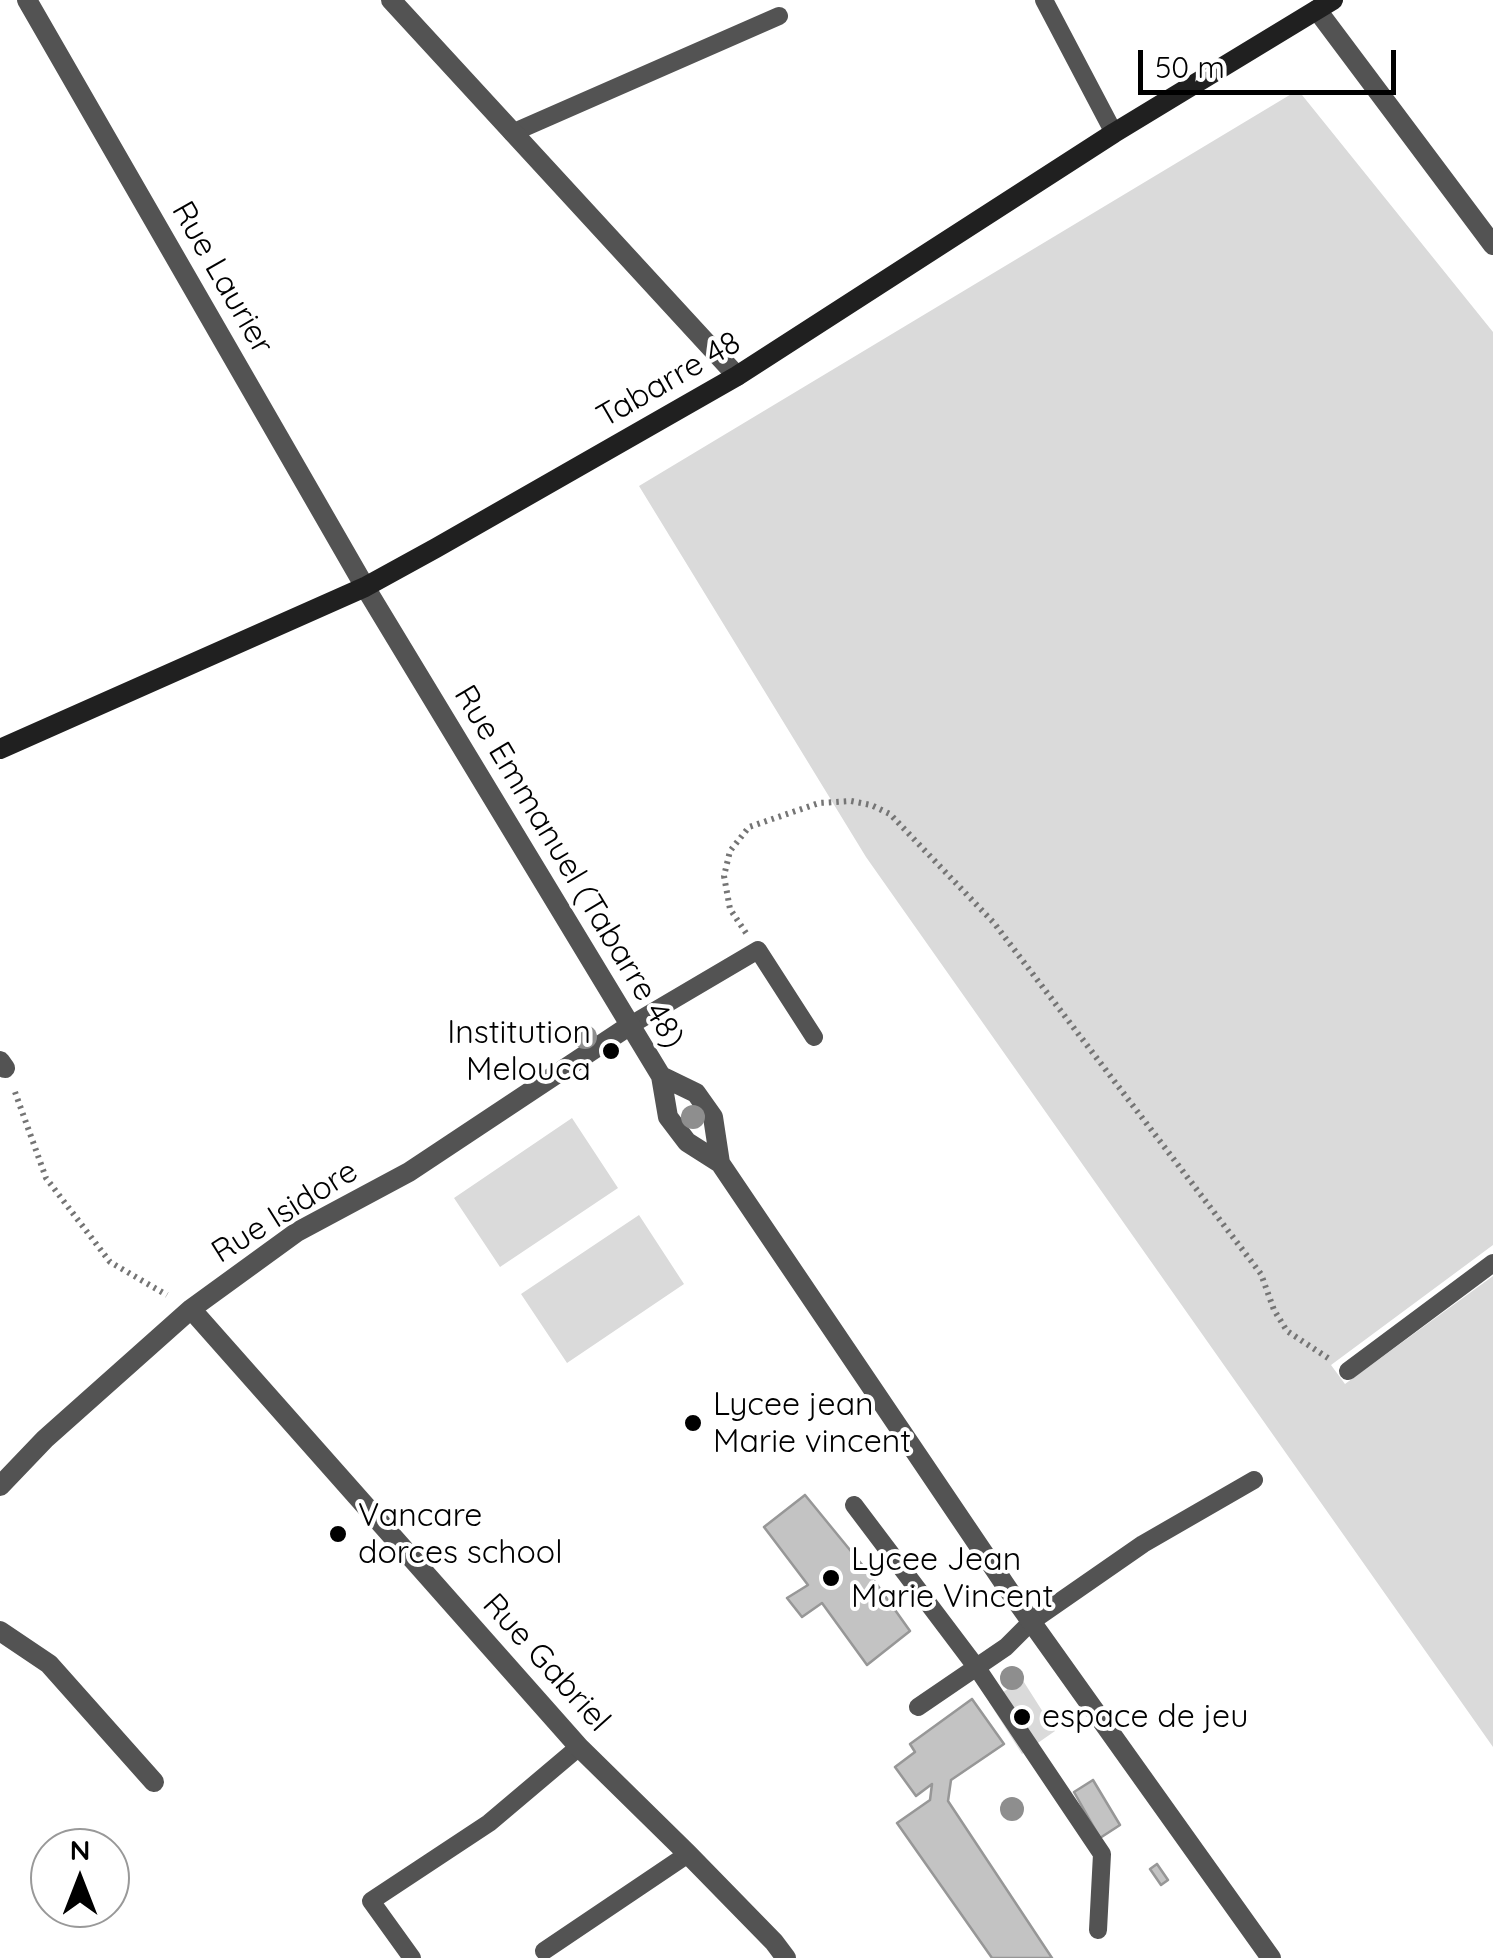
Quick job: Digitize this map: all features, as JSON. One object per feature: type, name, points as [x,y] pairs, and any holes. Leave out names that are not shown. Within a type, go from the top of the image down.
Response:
[{"type":"street","name":"Rue Laurier","points":[[27,0],[365,587]]},
{"type":"street","points":[[391,0],[738,376]]},
{"type":"street","name":"Tabarre 48","points":[[0,749],[365,587],[738,376],[1114,132],[1325,5]]},
{"type":"street","points":[[1325,5],[1493,245]]},
{"type":"street","name":"Rue Emmanuel (Tabarre 48)","points":[[365,587],[661,1076],[668,1117],[686,1142],[720,1163],[1032,1621],[1271,1958]]},
{"type":"street","name":"Rue Isidore","points":[[0,1486],[45,1439],[192,1309],[297,1232],[409,1172],[629,1026]]},
{"type":"street","points":[[661,1076],[696,1094],[713,1117],[720,1163]]},
{"type":"street","name":"Rue Gabriel","points":[[192,1309],[579,1747],[786,1958]]},
{"type":"street","points":[[0,1631],[49,1664],[154,1782]]},
{"type":"lane","points":[[1044,0],[1114,132]]},
{"type":"lane","points":[[512,132],[779,16]]},
{"type":"lane","points":[[629,1026],[758,950],[814,1036]]},
{"type":"lane","points":[[1348,1371],[1493,1263]]},
{"type":"lane","points":[[918,1707],[1006,1647],[1032,1621],[1143,1544],[1254,1480]]},
{"type":"lane","points":[[854,1505],[976,1668],[1102,1854],[1098,1930]]},
{"type":"lane","points":[[412,1958],[371,1901],[489,1824],[579,1747]]},
{"type":"lane","points":[[544,1951],[688,1854]]},
{"type":"path","points":[[758,950],[730,909],[724,876],[730,851],[750,827],[819,804],[851,801],[871,804],[890,814],[994,924],[1261,1274],[1274,1310],[1287,1331],[1348,1371]]},
{"type":"path","points":[[3,1065],[46,1178],[110,1262],[192,1309]]},
{"type":"shaded area","points":[[1298,90],[1493,332],[1493,1245],[1331,1365],[1345,1384],[1493,1276],[1493,1747],[866,857],[639,486]]},
{"type":"shaded area","points":[[572,1118],[618,1188],[500,1267],[454,1198]]},
{"type":"shaded area","points":[[639,1215],[684,1284],[567,1363],[521,1294]]},
{"type":"shaded area","name":"espace de jeu","points":[[1022,1679],[1055,1731],[1022,1754],[989,1702]]},
{"type":"building","points":[[805,1495],[910,1631],[867,1665],[822,1603],[802,1617],[787,1598],[808,1585],[764,1527]]},
{"type":"building","points":[[972,1699],[1004,1744],[951,1780],[948,1801],[1052,1958],[992,1958],[897,1823],[930,1800],[932,1784],[916,1796],[895,1767],[915,1752],[910,1744]]},
{"type":"building","points":[[1093,1780],[1120,1825],[1100,1838],[1074,1792]]},
{"type":"building","points":[[1157,1864],[1168,1880],[1161,1885],[1150,1869]]},
{"type":"place","name":"Institution Melouca","points":[[611,1051]]},
{"type":"place","name":"Lycee jean Marie vincent","points":[[693,1423]]},
{"type":"place","name":"Vancare dorces school","points":[[338,1534]]},
{"type":"place","name":"Lycee Jean Marie Vincent","points":[[831,1578]]},
{"type":"place","name":"espace de jeu","points":[[1022,1717]]}]
